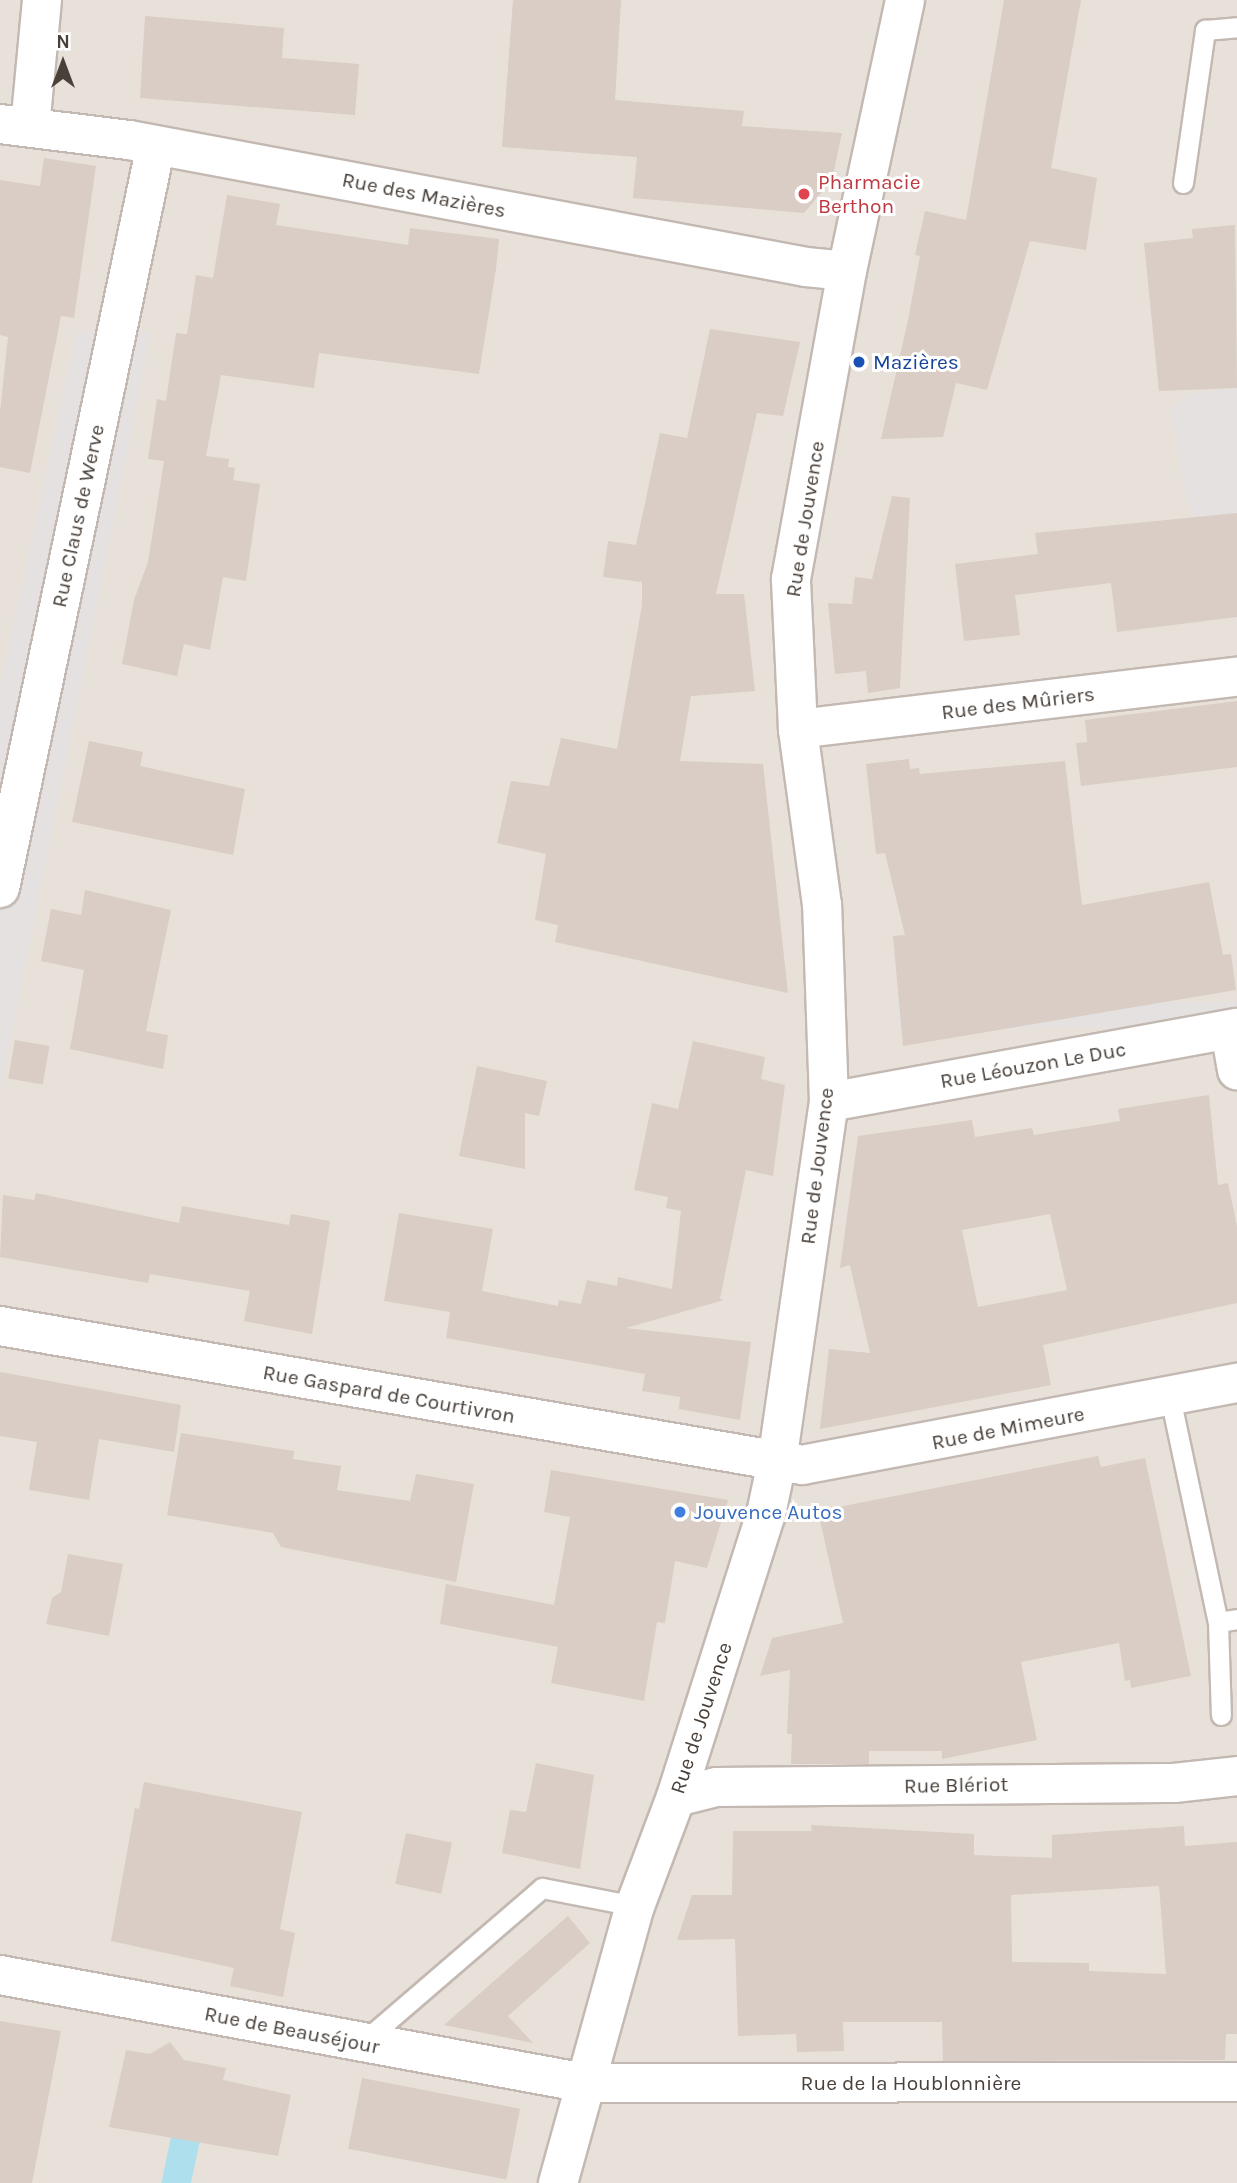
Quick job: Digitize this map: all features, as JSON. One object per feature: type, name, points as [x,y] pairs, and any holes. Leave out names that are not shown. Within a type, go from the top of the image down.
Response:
[{"type":"street","points":[[15,125],[42,0]]},
{"type":"street","name":"Rue de Jouvence","points":[[551,2178],[585,2083],[635,1906],[676,1797],[766,1514],[777,1462],[829,1102],[822,905],[798,729],[791,579],[847,271],[905,0]]},
{"type":"street","name":"Rue des Mazières","points":[[15,125],[156,145],[792,265],[847,271]]},
{"type":"street","name":"Rue Claus de Werve","points":[[0,888],[156,145]]},
{"type":"street","name":"Rue des Mûriers","points":[[798,729],[1237,677]]},
{"type":"street","points":[[1233,1029],[1237,1070]]},
{"type":"street","name":"Rue Léouzon Le Duc","points":[[829,1102],[1233,1029]]},
{"type":"street","name":"Rue Gaspard de Courtivron","points":[[0,1326],[777,1462]]},
{"type":"street","name":"Rue de Mimeure","points":[[777,1462],[817,1465],[1237,1383]]},
{"type":"street","name":"Rue Blériot","points":[[676,1797],[716,1787],[1174,1783],[1237,1776]]},
{"type":"street","name":"Rue de Beauséjour","points":[[0,1975],[585,2083]]},
{"type":"street","name":"Rue de la Houblonnière","points":[[585,2083],[1237,2082]]},
{"type":"lane","points":[[1183,183],[1205,30],[1237,27]]},
{"type":"lane","points":[[1170,1397],[1228,1620],[1221,1715]]},
{"type":"lane","points":[[362,2043],[542,1888],[635,1906]]},
{"type":"shaded area","points":[[0,0],[1237,0],[1237,2183],[0,2183]]},
{"type":"shaded area","points":[[118,326],[151,332],[0,1092],[0,687],[76,333]]},
{"type":"shaded area","points":[[1237,388],[1237,513],[1194,517],[1186,498],[1170,409],[1190,393]]},
{"type":"shaded area","points":[[897,1002],[1237,1002],[1237,1028],[897,1028]]},
{"type":"water","points":[[173,2128],[201,2134],[191,2183],[161,2183]]},
{"type":"building","points":[[513,0],[621,0],[615,100],[744,111],[742,126],[842,133],[832,180],[804,213],[633,198],[637,157],[502,147]]},
{"type":"building","points":[[1004,0],[1081,0],[1051,168],[1097,178],[1086,250],[1030,241],[987,390],[956,383],[943,437],[881,439],[908,320],[920,256],[915,255],[925,211],[966,220]]},
{"type":"building","points":[[145,16],[284,28],[282,58],[359,64],[355,115],[140,98]]},
{"type":"building","points":[[44,158],[96,166],[74,318],[61,316],[30,473],[0,467],[0,412],[8,337],[0,335],[0,180],[40,186]]},
{"type":"building","points":[[227,195],[280,204],[276,225],[408,245],[410,228],[499,239],[496,269],[479,374],[319,353],[314,388],[221,375],[206,456],[229,459],[228,467],[235,468],[233,480],[260,484],[246,581],[223,577],[210,650],[184,644],[177,676],[122,664],[134,600],[148,562],[164,461],[148,459],[157,399],[166,401],[176,333],[187,334],[196,275],[213,278]]},
{"type":"building","points":[[1235,225],[1237,388],[1159,391],[1144,243],[1193,238],[1192,229]]},
{"type":"building","points":[[710,329],[800,342],[783,416],[757,413],[716,594],[744,594],[755,691],[691,696],[680,761],[763,764],[788,993],[555,942],[558,925],[535,920],[546,854],[497,843],[511,781],[549,786],[561,738],[617,749],[642,605],[642,582],[603,577],[608,541],[636,545],[660,433],[687,438]]},
{"type":"building","points":[[892,496],[910,498],[900,688],[868,693],[866,671],[835,674],[828,603],[852,604],[855,577],[872,579]]},
{"type":"building","points":[[1237,513],[1237,617],[1117,632],[1111,583],[1015,595],[1020,635],[964,641],[955,564],[1038,554],[1035,533]]},
{"type":"building","points":[[1237,701],[1237,767],[1081,786],[1076,743],[1087,742],[1085,720]]},
{"type":"building","points":[[89,741],[143,752],[140,766],[245,789],[233,855],[72,822]]},
{"type":"building","points":[[909,759],[910,769],[919,768],[920,774],[1065,761],[1082,905],[1209,882],[1223,955],[1231,954],[1236,990],[903,1046],[893,936],[905,935],[885,853],[876,854],[866,764]]},
{"type":"building","points":[[85,890],[171,910],[146,1031],[168,1035],[163,1069],[70,1049],[84,970],[41,961],[51,909],[81,915]]},
{"type":"building","points":[[15,1040],[49,1046],[43,1084],[8,1078]]},
{"type":"building","points":[[693,1041],[765,1057],[761,1079],[785,1085],[773,1176],[746,1170],[720,1299],[724,1300],[626,1328],[751,1342],[740,1420],[679,1409],[680,1397],[642,1391],[645,1374],[446,1338],[450,1312],[384,1301],[399,1213],[493,1229],[482,1291],[558,1306],[559,1300],[581,1304],[587,1280],[617,1286],[618,1277],[672,1289],[681,1211],[666,1208],[668,1197],[634,1190],[652,1103],[678,1109]]},
{"type":"building","points":[[477,1066],[547,1081],[539,1116],[525,1113],[525,1169],[459,1156]]},
{"type":"building","points":[[1209,1095],[1218,1185],[1228,1183],[1237,1226],[1237,1303],[1043,1345],[1051,1385],[820,1429],[829,1349],[870,1353],[850,1265],[840,1268],[858,1136],[972,1120],[975,1137],[1032,1128],[1034,1135],[1120,1121],[1118,1109]],"holes":[[[1050,1214],[1067,1290],[978,1307],[962,1230]]]},
{"type":"building","points":[[36,1193],[179,1223],[182,1206],[289,1225],[291,1214],[330,1221],[312,1334],[244,1321],[250,1291],[150,1274],[148,1283],[0,1257],[3,1195],[34,1200]]},
{"type":"building","points":[[0,1372],[181,1405],[174,1452],[99,1439],[89,1500],[29,1490],[37,1442],[0,1436]]},
{"type":"building","points":[[181,1433],[294,1451],[293,1459],[341,1466],[337,1490],[410,1501],[416,1474],[474,1484],[456,1582],[281,1547],[273,1533],[167,1515]]},
{"type":"building","points":[[1098,1456],[1101,1467],[1145,1458],[1191,1676],[1131,1688],[1130,1680],[1125,1681],[1119,1643],[1021,1662],[1037,1740],[942,1759],[942,1751],[869,1751],[869,1764],[791,1764],[792,1734],[787,1734],[790,1670],[760,1676],[772,1638],[843,1623],[818,1511]]},
{"type":"building","points":[[551,1470],[728,1500],[707,1568],[675,1561],[665,1623],[657,1622],[644,1701],[551,1683],[558,1647],[440,1624],[446,1584],[554,1605],[570,1517],[544,1512]]},
{"type":"building","points":[[68,1554],[123,1564],[109,1636],[46,1624],[52,1598],[61,1592]]},
{"type":"building","points":[[536,1763],[594,1775],[580,1869],[502,1853],[510,1810],[526,1812]]},
{"type":"building","points":[[144,1782],[302,1812],[280,1929],[295,1933],[283,1997],[230,1986],[234,1968],[111,1941],[135,1808],[139,1809]]},
{"type":"building","points":[[811,1825],[974,1834],[974,1855],[1052,1858],[1052,1835],[1184,1826],[1185,1846],[1237,1842],[1237,2034],[1226,2034],[1225,2060],[943,2061],[942,2022],[843,2022],[844,2051],[797,2052],[796,2034],[738,2036],[735,1939],[677,1940],[692,1895],[732,1895],[733,1831],[812,1831]],"holes":[[[1159,1886],[1166,1974],[1089,1971],[1089,1963],[1012,1962],[1011,1895]]]},
{"type":"building","points":[[406,1833],[452,1843],[441,1894],[395,1884]]},
{"type":"building","points":[[568,1916],[590,1943],[508,2016],[533,2043],[444,2025]]},
{"type":"building","points":[[0,2021],[61,2031],[32,2183],[0,2183]]},
{"type":"building","points":[[170,2042],[184,2060],[226,2068],[223,2080],[291,2095],[278,2156],[109,2127],[126,2050],[150,2054]]},
{"type":"building","points":[[362,2078],[520,2109],[506,2179],[348,2149]]},
{"type":"place","name":"Pharmacie Berthon","points":[[804,194]]},
{"type":"place","name":"Mazières","points":[[859,362]]},
{"type":"place","name":"Jouvence Autos","points":[[680,1512]]}]
